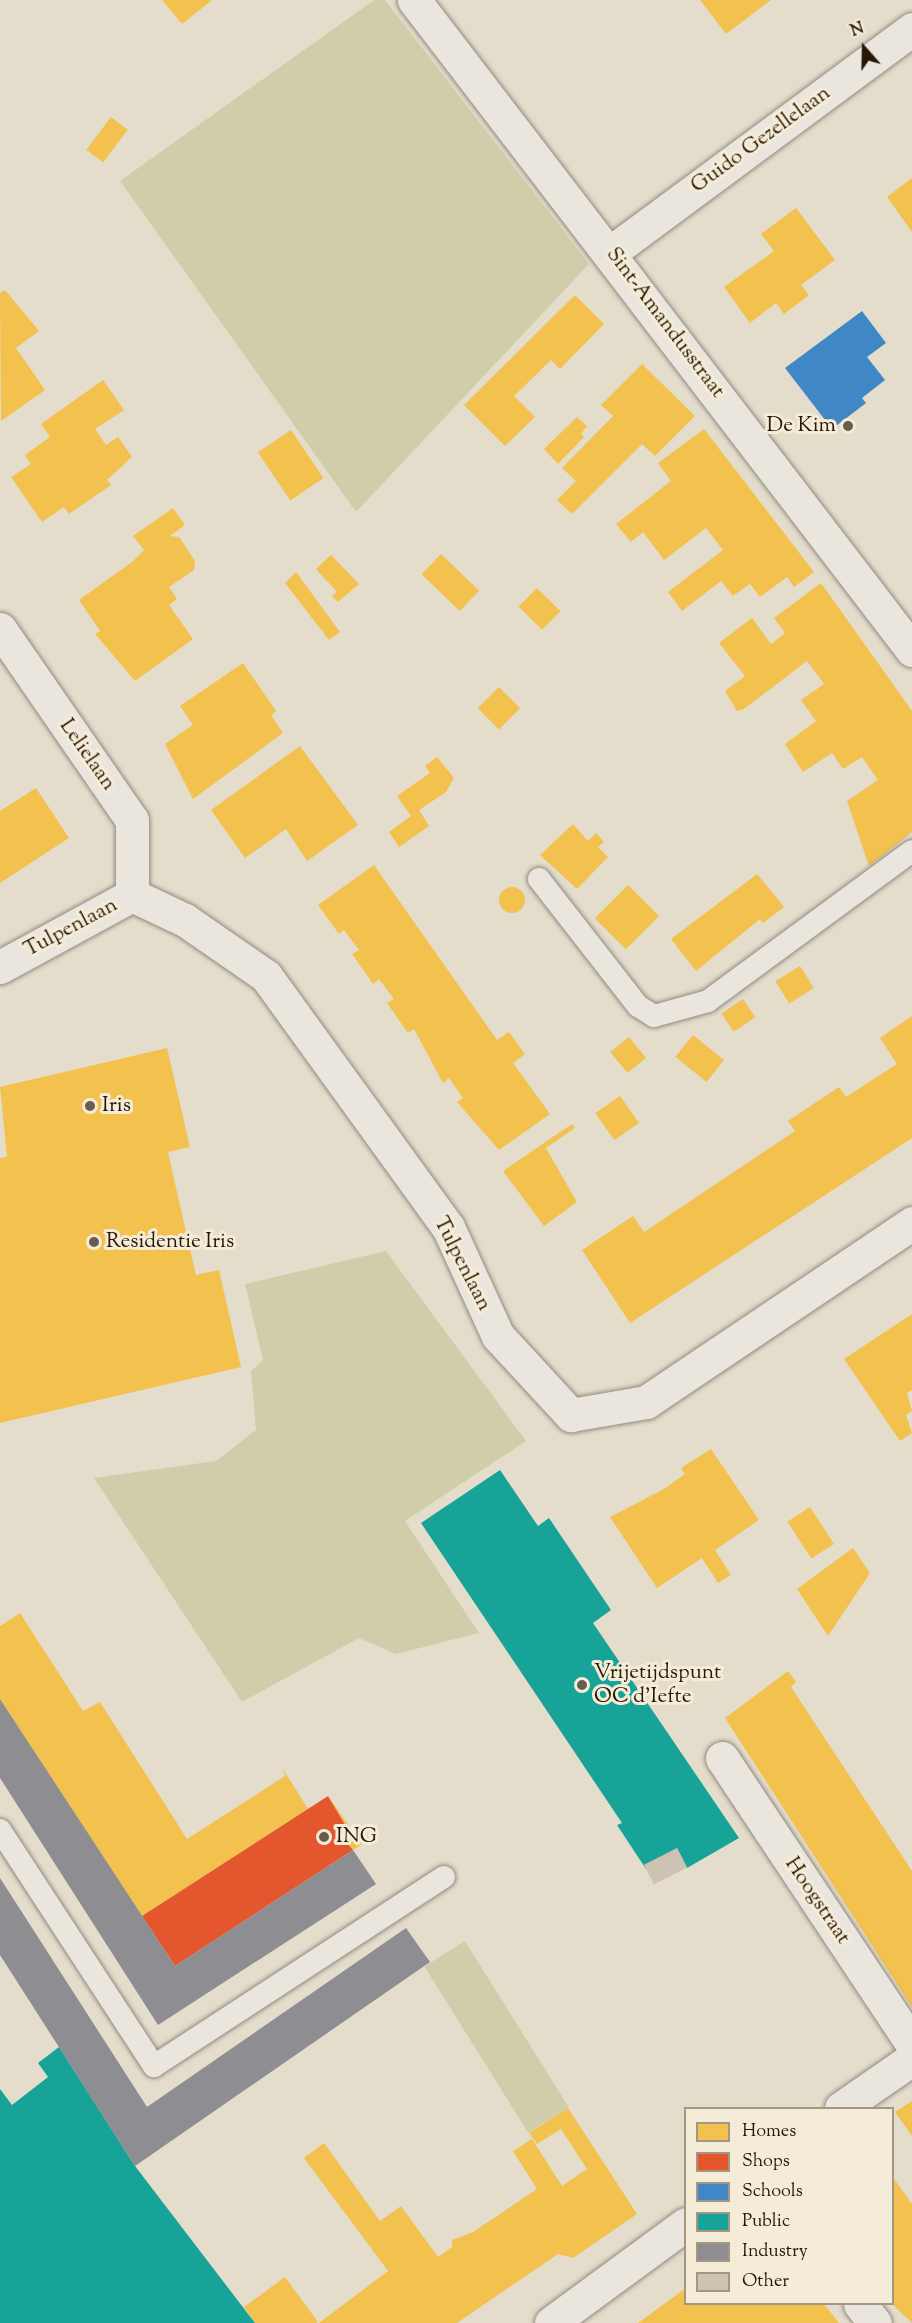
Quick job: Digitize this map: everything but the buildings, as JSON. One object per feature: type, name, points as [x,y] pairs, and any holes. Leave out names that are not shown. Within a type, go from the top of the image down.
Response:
[{"type":"street","name":"Sint-Amandusstraat","points":[[414,0],[611,252],[912,650]]},
{"type":"street","name":"Guido Gezellelaan","points":[[611,252],[912,29]]},
{"type":"street","name":"Lelielaan","points":[[0,629],[132,820],[132,895]]},
{"type":"street","name":"Tulpenlaan","points":[[0,967],[132,895],[184,920],[266,976],[448,1227],[498,1336],[571,1415],[646,1402],[912,1223]]},
{"type":"street","name":"Hoogstraat","points":[[722,1758],[912,2044]]},
{"type":"street","points":[[844,2107],[912,2059]]},
{"type":"street","points":[[551,2323],[684,2225]]},
{"type":"street","points":[[861,2305],[875,2323]]},
{"type":"lane","points":[[539,879],[638,1006],[654,1016],[708,1001],[912,851]]},
{"type":"lane","points":[[0,1830],[153,2066],[444,1877]]},
{"type":"shaded area","points":[[374,0],[385,0],[589,264],[356,512],[120,181]]},
{"type":"shaded area","points":[[386,1251],[526,1441],[405,1521],[479,1633],[396,1654],[359,1638],[242,1702],[94,1478],[216,1461],[256,1430],[251,1371],[263,1360],[245,1284]]},
{"type":"shaded area","points":[[465,1941],[569,2107],[528,2133],[424,1966]]},
{"type":"place","name":"De Kim","points":[[848,426]]},
{"type":"place","name":"Iris","points":[[90,1106]]},
{"type":"place","name":"Residentie Iris","points":[[94,1242]]},
{"type":"place","name":"Vrijetijdspunt OC d'Iefte","points":[[582,1685]]},
{"type":"place","name":"ING","points":[[324,1837]]}]
